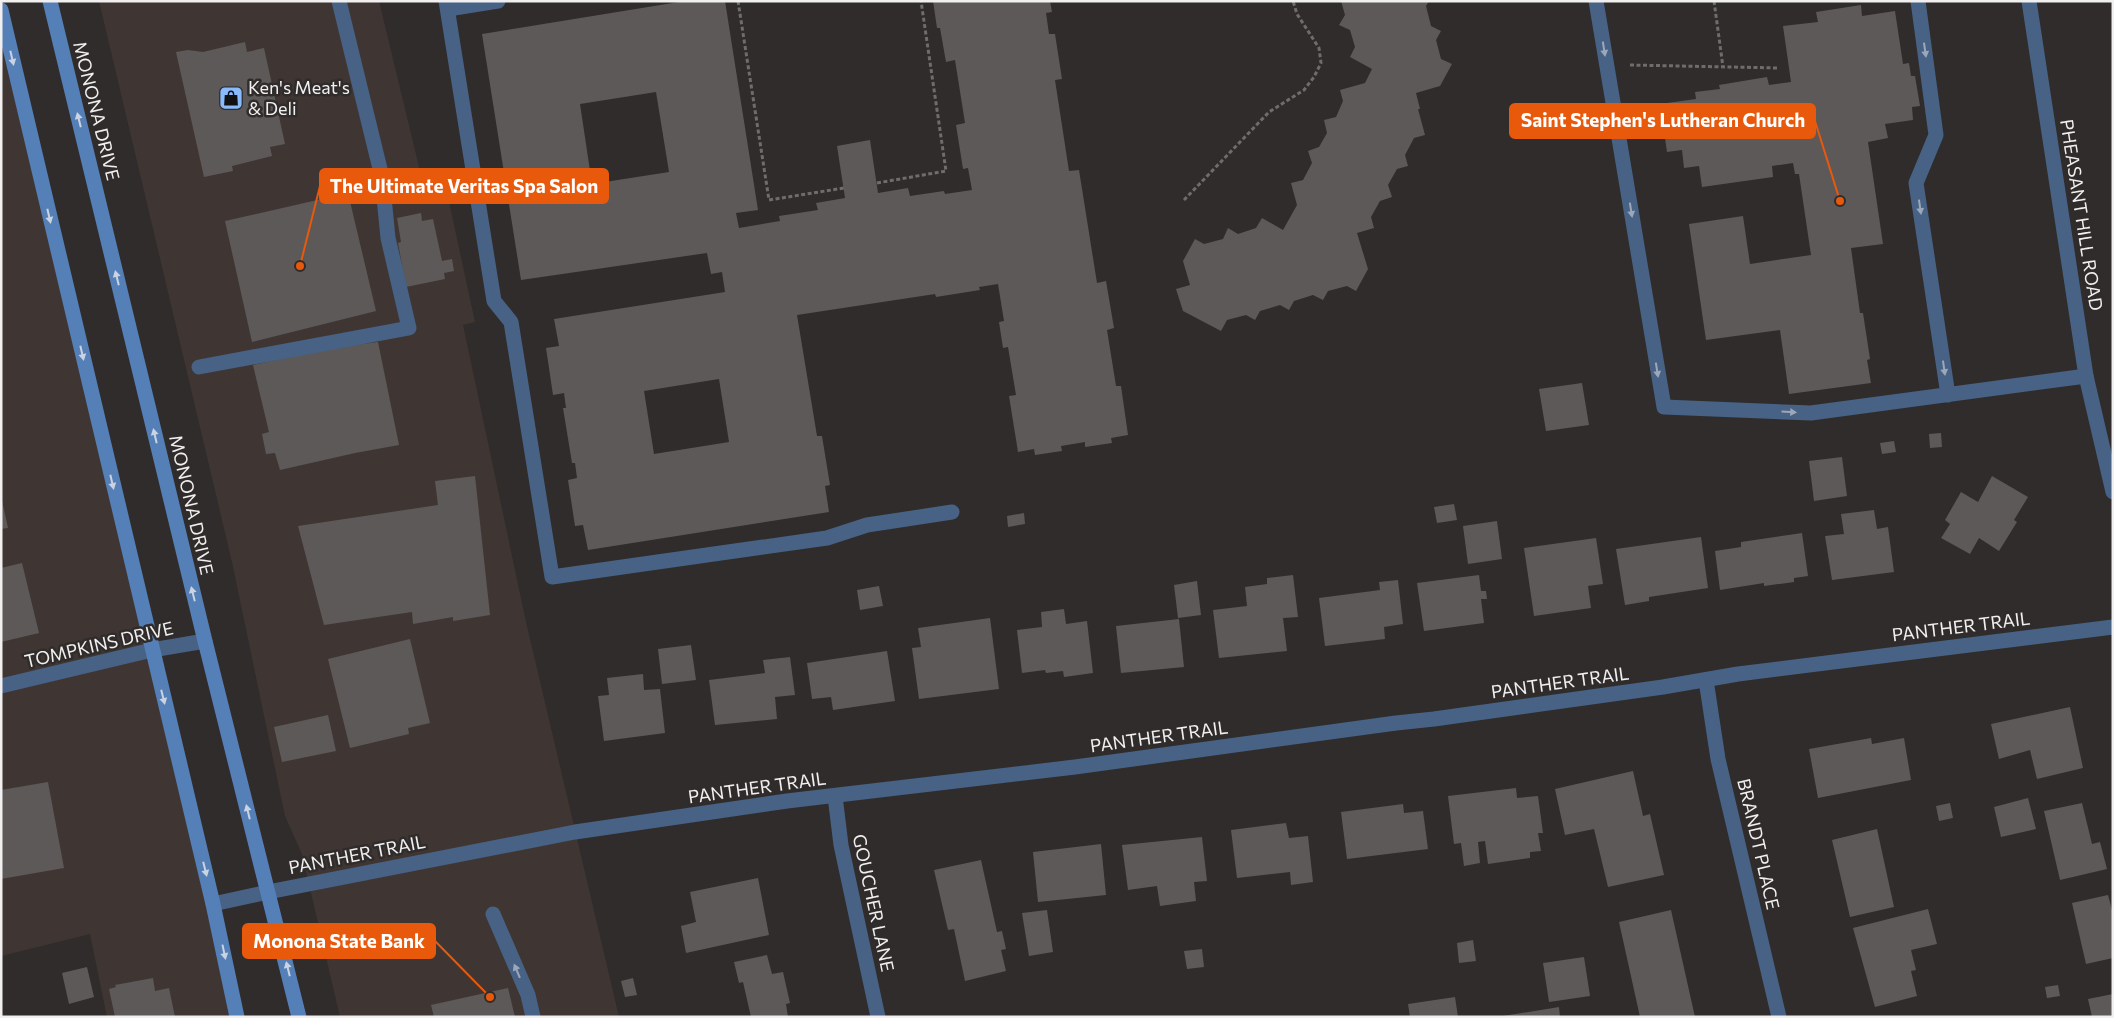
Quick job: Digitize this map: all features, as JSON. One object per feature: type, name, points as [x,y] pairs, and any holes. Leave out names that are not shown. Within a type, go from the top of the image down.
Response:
[{"type":"street","name":"MONONA DRIVE","points":[[50,1],[204,641],[300,1017]]},
{"type":"street","points":[[199,367],[408,328],[388,238],[382,177],[339,1]]},
{"type":"street","points":[[498,1],[447,5],[494,301],[512,322],[552,577],[826,538],[867,525],[952,512]]},
{"type":"street","points":[[1596,1],[1664,407],[1810,413],[2086,376]]},
{"type":"street","points":[[1918,1],[1936,135],[1916,182],[1948,395]]},
{"type":"street","name":"PHEASANT HILL ROAD","points":[[2029,1],[2086,376],[2108,453],[2113,492]]},
{"type":"street","points":[[1,10],[213,904],[237,1017]]},
{"type":"street","name":"PANTHER TRAIL","points":[[213,904],[574,832],[835,796],[1075,767],[1444,718],[1663,688],[1706,680],[2113,627]]},
{"type":"street","name":"TOMPKINS DRIVE","points":[[1,686],[152,650],[204,641]]},
{"type":"street","name":"BRANDT PLACE","points":[[1706,680],[1718,759],[1779,1017]]},
{"type":"street","name":"GOUCHER LANE","points":[[835,796],[841,845],[878,1017]]},
{"type":"street","points":[[494,914],[528,996],[533,1017]]},
{"type":"path","points":[[738,1],[769,200],[844,188]]},
{"type":"path","points":[[877,183],[946,171],[921,1]]},
{"type":"path","points":[[1184,200],[1269,112],[1304,90],[1314,76],[1321,63],[1320,48],[1297,14],[1293,1]]},
{"type":"path","points":[[1714,1],[1723,67]]},
{"type":"path","points":[[1607,65],[1779,68]]},
{"type":"shaded area","points":[[99,1],[379,1],[425,192],[446,188],[475,322],[463,325],[526,622],[619,1017],[340,1017],[302,854],[285,816],[232,562]]},
{"type":"shaded area","points":[[1,10],[237,1017],[107,1017],[90,934],[1,956]]},
{"type":"building","points":[[685,1],[725,1],[758,210],[736,213],[739,228],[780,221],[779,216],[818,210],[816,203],[845,198],[837,146],[870,140],[878,193],[908,188],[910,196],[944,191],[945,194],[972,190],[968,168],[963,169],[956,125],[965,123],[955,60],[946,62],[940,28],[937,28],[933,1],[1050,1],[1052,12],[1046,13],[1049,34],[1055,34],[1062,79],[1055,80],[1069,171],[1079,170],[1097,283],[1106,281],[1114,328],[1107,330],[1116,386],[1121,386],[1128,435],[1111,438],[1112,443],[1085,447],[1085,442],[1061,446],[1062,451],[1035,455],[1034,449],[1018,452],[1009,396],[1016,395],[1008,347],[1003,348],[999,322],[1004,321],[998,284],[979,287],[980,290],[936,297],[935,294],[797,315],[817,436],[822,436],[830,485],[825,486],[829,512],[588,550],[583,525],[575,526],[568,480],[577,478],[575,463],[572,463],[563,408],[566,408],[564,393],[553,395],[546,348],[559,346],[554,319],[725,292],[722,272],[711,274],[707,253],[521,280],[482,34]],"holes":[[[656,92],[669,172],[592,184],[580,104]],[[719,379],[729,442],[654,454],[644,391]]]},
{"type":"building","points":[[1341,1],[1429,1],[1426,6],[1431,26],[1441,31],[1436,40],[1441,59],[1452,64],[1440,86],[1416,93],[1425,135],[1414,138],[1405,155],[1408,166],[1397,169],[1388,185],[1392,197],[1380,201],[1371,217],[1374,228],[1357,233],[1368,269],[1356,291],[1347,286],[1328,291],[1323,300],[1313,295],[1294,301],[1289,310],[1280,305],[1260,311],[1255,320],[1246,315],[1227,320],[1221,331],[1183,311],[1176,289],[1190,285],[1183,261],[1195,239],[1204,244],[1223,239],[1228,228],[1238,234],[1256,228],[1262,218],[1283,230],[1297,205],[1291,183],[1303,180],[1312,163],[1308,151],[1319,147],[1327,133],[1324,120],[1336,117],[1343,101],[1340,90],[1365,83],[1372,69],[1350,57],[1355,47],[1350,30],[1339,25],[1345,15]]},
{"type":"building","points":[[1861,5],[1862,16],[1895,11],[1903,64],[1909,63],[1911,76],[1915,76],[1920,106],[1912,107],[1913,120],[1885,124],[1888,138],[1868,142],[1883,244],[1851,248],[1860,313],[1863,313],[1870,359],[1867,360],[1871,383],[1789,394],[1780,330],[1706,340],[1689,224],[1743,216],[1750,264],[1811,255],[1799,174],[1795,174],[1793,163],[1772,166],[1773,177],[1702,187],[1699,166],[1684,168],[1682,150],[1667,152],[1660,104],[1696,99],[1695,92],[1720,89],[1719,85],[1767,77],[1769,85],[1791,82],[1783,26],[1818,22],[1816,12]]},
{"type":"building","name":"Ken's Meat's & Deli","points":[[245,42],[247,52],[264,48],[285,144],[270,147],[272,156],[232,166],[233,171],[204,177],[176,52],[188,50],[203,52]]},
{"type":"building","points":[[348,193],[376,311],[252,342],[225,221]]},
{"type":"building","points":[[421,213],[422,221],[433,219],[442,261],[452,259],[454,271],[444,273],[445,279],[406,287],[398,243],[401,242],[397,218]]},
{"type":"building","points":[[378,342],[399,445],[280,470],[275,453],[266,454],[262,434],[269,432],[253,365],[332,348]]},
{"type":"building","points":[[1582,383],[1589,425],[1546,431],[1539,389]]},
{"type":"building","points":[[1941,433],[1942,447],[1930,448],[1929,434]]},
{"type":"building","points":[[1894,441],[1896,452],[1882,454],[1880,443]]},
{"type":"building","points":[[1842,457],[1847,496],[1814,501],[1809,461]]},
{"type":"building","points":[[475,476],[490,615],[453,621],[453,617],[413,624],[412,612],[324,625],[298,526],[438,505],[435,481]]},
{"type":"building","points":[[1992,476],[2028,497],[2014,520],[2017,522],[1999,551],[1979,538],[1970,554],[1941,538],[1950,524],[1945,520],[1961,492],[1978,502]]},
{"type":"building","points":[[1,496],[8,528],[1,529]]},
{"type":"building","points":[[1454,504],[1457,520],[1437,523],[1434,507]]},
{"type":"building","points":[[1874,510],[1877,529],[1888,527],[1894,572],[1832,580],[1825,536],[1844,534],[1841,514]]},
{"type":"building","points":[[1024,513],[1025,524],[1008,527],[1007,516]]},
{"type":"building","points":[[1497,521],[1502,559],[1468,564],[1463,526]]},
{"type":"building","points":[[1802,533],[1808,576],[1794,578],[1794,582],[1764,586],[1764,583],[1720,590],[1715,551],[1741,547],[1741,542]]},
{"type":"building","points":[[1701,537],[1708,588],[1649,597],[1649,601],[1625,605],[1616,549]]},
{"type":"building","points":[[1596,538],[1603,584],[1588,586],[1591,608],[1534,616],[1524,548]]},
{"type":"building","points":[[22,563],[39,633],[1,642],[1,568]]},
{"type":"building","points":[[1293,575],[1298,617],[1283,618],[1287,651],[1219,658],[1213,610],[1247,606],[1245,587],[1267,584],[1267,578]]},
{"type":"building","points":[[1479,575],[1481,591],[1486,591],[1487,599],[1481,599],[1484,623],[1424,631],[1417,583]]},
{"type":"building","points":[[1398,580],[1403,624],[1384,627],[1385,639],[1325,646],[1319,598],[1380,590],[1379,582]]},
{"type":"building","points":[[1197,581],[1201,615],[1178,618],[1174,585]]},
{"type":"building","points":[[879,586],[883,606],[860,610],[857,590]]},
{"type":"building","points":[[1064,609],[1066,624],[1087,621],[1093,673],[1064,677],[1063,671],[1046,673],[1045,670],[1022,673],[1017,630],[1042,627],[1041,612]]},
{"type":"building","points":[[990,618],[999,689],[919,699],[912,648],[921,647],[918,628]]},
{"type":"building","points":[[1179,619],[1184,667],[1121,673],[1116,626]]},
{"type":"building","points":[[410,639],[430,723],[408,728],[409,734],[350,748],[328,659]]},
{"type":"building","points":[[691,645],[696,680],[662,684],[658,649]]},
{"type":"building","points":[[887,651],[895,701],[833,710],[831,697],[812,699],[807,663]]},
{"type":"building","points":[[790,657],[795,695],[775,697],[777,719],[715,725],[709,680],[765,673],[763,660]]},
{"type":"building","points":[[643,674],[644,690],[660,689],[665,733],[604,741],[598,696],[609,695],[607,678]]},
{"type":"building","points":[[2070,707],[2083,768],[2037,779],[2030,750],[1999,759],[1991,724]]},
{"type":"building","points":[[328,715],[336,751],[282,762],[274,727]]},
{"type":"building","points":[[1871,738],[1872,744],[1904,738],[1911,780],[1818,798],[1809,749]]},
{"type":"building","points":[[1633,771],[1643,816],[1650,814],[1664,875],[1608,887],[1594,829],[1565,835],[1555,789]]},
{"type":"building","points":[[48,782],[64,868],[1,879],[1,790]]},
{"type":"building","points":[[1516,788],[1517,798],[1538,796],[1543,833],[1538,833],[1541,851],[1530,852],[1530,858],[1488,864],[1485,841],[1478,842],[1480,863],[1464,866],[1461,843],[1454,844],[1448,796]]},
{"type":"building","points":[[2028,798],[2036,829],[2001,837],[1994,807]]},
{"type":"building","points":[[1950,803],[1953,818],[1939,821],[1936,806]]},
{"type":"building","points":[[2082,803],[2092,844],[2100,842],[2107,869],[2060,880],[2044,811]]},
{"type":"building","points":[[1403,804],[1404,813],[1423,811],[1428,849],[1347,859],[1341,812]]},
{"type":"building","points":[[1286,823],[1289,838],[1308,836],[1313,882],[1291,885],[1290,872],[1237,878],[1231,830]]},
{"type":"building","points":[[1877,829],[1894,907],[1850,917],[1832,840]]},
{"type":"building","points":[[1202,837],[1207,881],[1194,882],[1196,901],[1160,906],[1157,886],[1128,890],[1122,845]]},
{"type":"building","points":[[1101,844],[1106,895],[1038,902],[1033,852]]},
{"type":"building","points":[[981,860],[997,932],[1002,931],[1006,949],[1001,950],[1006,971],[965,981],[954,929],[948,930],[934,870]]},
{"type":"building","points":[[758,878],[769,935],[686,953],[681,926],[696,922],[690,892]]},
{"type":"building","points":[[2108,895],[2113,914],[2113,958],[2086,964],[2072,903]]},
{"type":"building","points":[[1928,909],[1937,944],[1911,950],[1916,970],[1911,971],[1917,996],[1875,1007],[1853,928]]},
{"type":"building","points":[[1047,910],[1053,952],[1029,956],[1022,913]]},
{"type":"building","points":[[1671,910],[1695,1017],[1640,1017],[1619,922]]},
{"type":"building","points":[[1473,940],[1476,961],[1459,963],[1457,943]]},
{"type":"building","points":[[1202,949],[1204,967],[1187,969],[1184,951]]},
{"type":"building","points":[[767,955],[772,974],[783,972],[790,1003],[786,1004],[788,1017],[751,1017],[743,982],[739,983],[734,962]]},
{"type":"building","points":[[1584,957],[1590,996],[1549,1002],[1543,963]]},
{"type":"building","points":[[87,967],[94,997],[69,1004],[62,973]]},
{"type":"building","points":[[153,978],[155,991],[169,988],[175,1017],[115,1017],[109,989],[116,987],[115,985]]},
{"type":"building","points":[[633,978],[637,995],[625,997],[621,981]]},
{"type":"building","points":[[2058,985],[2060,996],[2047,998],[2045,987]]},
{"type":"building","points":[[508,988],[515,1017],[434,1017],[431,1005]]},
{"type":"building","points":[[2113,994],[2113,1017],[2092,1017],[2088,999]]},
{"type":"building","points":[[1455,997],[1458,1017],[1410,1017],[1408,1004]]},
{"type":"building","points":[[1559,1007],[1560,1017],[1503,1017],[1503,1016]]},
{"type":"place","name":"Ken's Meat's & Deli","points":[[231,98]]},
{"type":"place","name":"Saint Stephen's Lutheran Church","points":[[1840,201]]},
{"type":"place","name":"The Ultimate Veritas Spa Salon","points":[[300,266]]},
{"type":"place","name":"Monona State Bank","points":[[490,997]]}]
